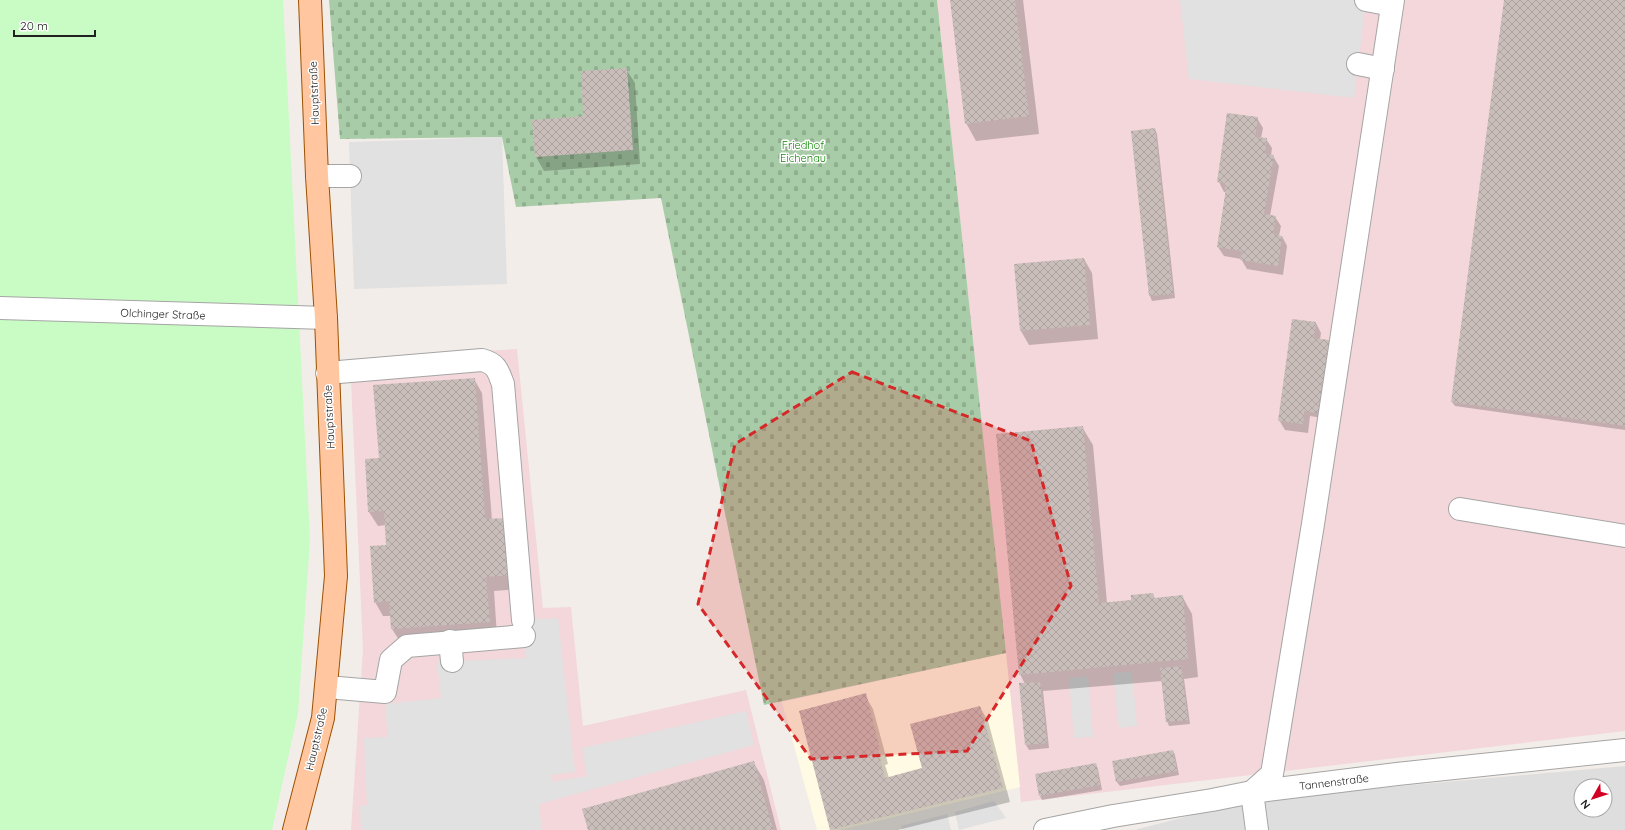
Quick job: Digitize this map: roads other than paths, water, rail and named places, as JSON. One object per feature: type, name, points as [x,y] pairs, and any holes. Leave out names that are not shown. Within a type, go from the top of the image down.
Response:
[{"type":"main road","name":"Hauptstraße","points":[[294,830],[323,718],[336,576],[326,318],[317,176],[310,0]]},
{"type":"street","points":[[1257,830],[1252,792],[1272,774],[1314,524],[1392,2],[1366,0]]},
{"type":"street","points":[[1358,64],[1383,69]]},
{"type":"street","points":[[317,176],[350,176]]},
{"type":"street","name":"Olchinger Straße","points":[[0,308],[326,318]]},
{"type":"street","points":[[327,373],[482,360],[491,362],[497,369],[503,384],[523,628],[451,651],[408,646],[391,660],[385,692],[327,687]]},
{"type":"street","points":[[1460,510],[1625,536]]},
{"type":"street","name":"Tannenstraße","points":[[1046,830],[1113,816],[1252,792],[1405,773],[1625,750]]},
{"type":"park label","name":"Friedhof Eichenau","points":[[803,151]]}]
